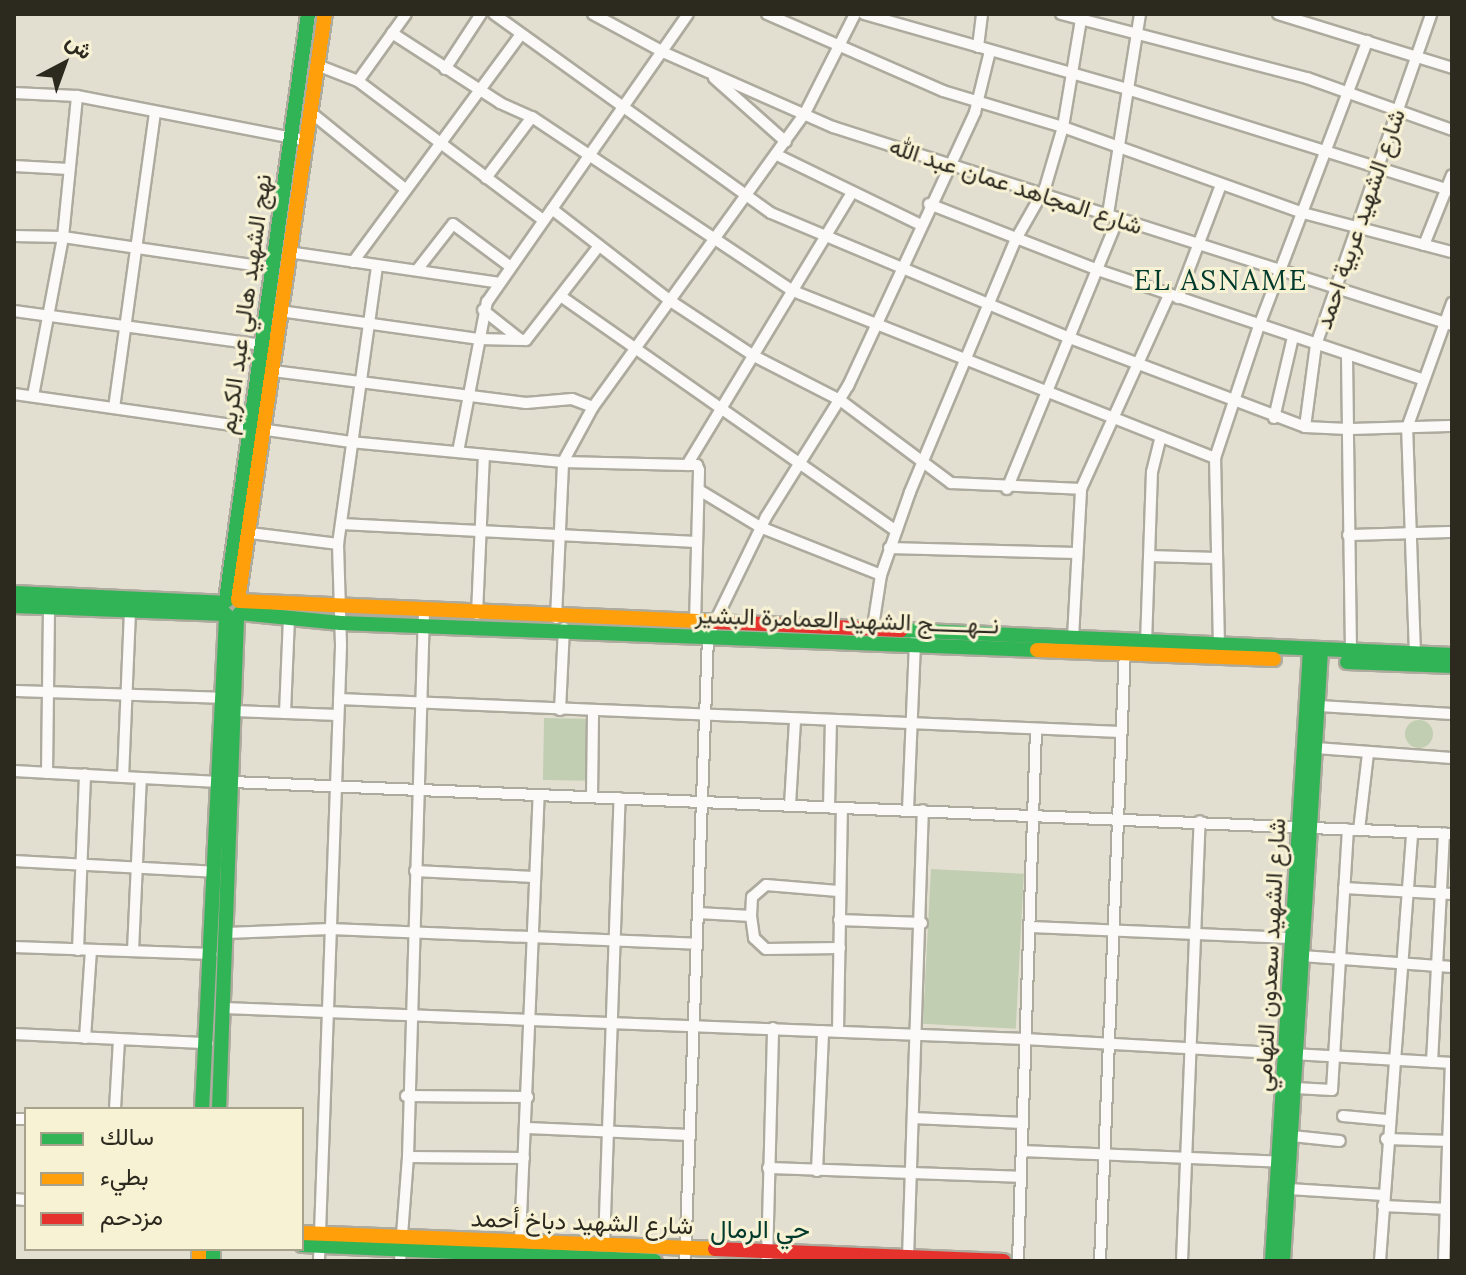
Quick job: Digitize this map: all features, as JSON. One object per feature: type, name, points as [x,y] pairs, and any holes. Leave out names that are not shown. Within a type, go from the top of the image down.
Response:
[{"type":"main road","name":"نهج الشهيد هالي عبد الكريم","points":[[232,608],[257,427],[272,268],[308,14]]},
{"type":"main road","points":[[219,1107],[226,933],[222,698],[232,608],[250,533],[257,427],[273,371],[304,140],[325,14]]},
{"type":"main road","points":[[14,593],[232,608]]},
{"type":"main road","points":[[14,606],[130,611],[337,606],[424,618],[477,614],[562,622]]},
{"type":"main road","points":[[202,1107],[208,1043],[214,872],[234,711],[232,608]]},
{"type":"main road","name":"نــهـــــج الشهيد العمامرة البشير","points":[[232,608],[341,623],[424,618],[695,624],[711,630]]},
{"type":"main road","name":"نــهـــــج الشهيد العمامرة البشير","points":[[562,622],[1315,656],[1351,652],[1452,655]]},
{"type":"main road","name":"نــهـــــج الشهيد العمامرة البشير","points":[[915,639],[1073,638],[1125,648],[1146,643],[1219,647],[1452,666]]},
{"type":"main road","name":"شارع الشهيد سعدون التهامي","points":[[1283,1261],[1295,1088],[1292,938],[1316,748],[1319,706],[1315,656]]},
{"type":"main road","name":"شارع الشهيد سعدون التهامي","points":[[1272,1261],[1302,956],[1304,827],[1315,656]]},
{"type":"main road","name":"شارع الشهيد دباخ أحمد","points":[[401,1249],[520,1241],[604,1245],[685,1254],[1004,1261]]},
{"type":"main road","name":"شارع الشهيد دباخ أحمد","points":[[319,1247],[401,1249],[541,1259],[655,1261]]},
{"type":"street","points":[[358,81],[406,14]]},
{"type":"street","points":[[445,69],[481,14]]},
{"type":"street","points":[[494,14],[626,107],[746,198],[824,239],[1274,418],[1305,427],[1348,429],[1452,426]]},
{"type":"street","name":"شارع المجاهد عمان عبد الله","points":[[593,14],[665,53],[805,113],[949,165],[1447,323]]},
{"type":"street","points":[[458,452],[483,310],[543,220],[665,53],[688,14]]},
{"type":"street","points":[[767,14],[977,101],[1063,127],[1303,213],[1452,252]]},
{"type":"street","points":[[560,710],[562,622],[559,533],[563,462],[593,407],[636,352],[805,113],[855,14]]},
{"type":"street","points":[[864,14],[1127,89],[1449,190]]},
{"type":"street","points":[[978,47],[982,14]]},
{"type":"street","points":[[1061,14],[1082,16],[1349,92],[1452,130]]},
{"type":"street","points":[[1007,489],[1098,270],[1113,216],[1117,147],[1140,14]]},
{"type":"street","points":[[1278,14],[1452,68]]},
{"type":"street","name":"شارع الشهيد عربية احمد","points":[[1305,427],[1316,345],[1431,14]]},
{"type":"street","points":[[872,637],[881,575],[895,530],[1016,239],[1042,194],[1063,127],[1082,16]]},
{"type":"street","points":[[392,33],[445,69],[532,117],[715,242],[793,291],[1110,421],[1215,458]]},
{"type":"street","points":[[353,262],[521,34]]},
{"type":"street","points":[[1219,647],[1215,458],[1259,326],[1367,41]]},
{"type":"street","points":[[685,1254],[704,716],[711,630],[760,527],[799,460],[840,400],[876,326],[919,224],[977,101],[990,51]]},
{"type":"street","points":[[317,65],[358,81],[543,220]]},
{"type":"street","points":[[707,72],[786,142]]},
{"type":"street","points":[[14,93],[77,96],[304,140]]},
{"type":"street","points":[[33,396],[63,237],[77,96]]},
{"type":"street","points":[[309,111],[405,189]]},
{"type":"street","points":[[114,408],[155,113]]},
{"type":"street","points":[[486,178],[532,117]]},
{"type":"street","points":[[777,155],[919,224]]},
{"type":"street","points":[[14,166],[69,169]]},
{"type":"street","points":[[1424,245],[1449,190],[1452,175]]},
{"type":"street","points":[[1073,638],[1081,489],[1136,362],[1174,296],[1198,245],[1221,185]]},
{"type":"street","points":[[687,465],[852,193]]},
{"type":"street","points":[[929,204],[1098,270],[1422,379]]},
{"type":"street","points":[[552,209],[672,302],[754,356],[840,400],[951,483],[1007,489],[1081,489]]},
{"type":"street","points":[[417,270],[453,224],[511,267]]},
{"type":"street","points":[[14,236],[63,237],[272,268]]},
{"type":"street","points":[[280,311],[478,339],[521,340],[533,337],[599,246]]},
{"type":"street","points":[[288,252],[500,283]]},
{"type":"street","points":[[319,1247],[330,1014],[334,785],[339,699],[341,623],[337,606],[338,544],[377,266]]},
{"type":"street","points":[[562,297],[721,412],[799,460],[895,530]]},
{"type":"street","points":[[1415,654],[1407,428],[1422,379],[1447,323],[1452,303]]},
{"type":"street","points":[[483,310],[521,340]]},
{"type":"street","points":[[14,311],[263,345]]},
{"type":"street","points":[[1274,418],[1293,337]]},
{"type":"street","points":[[1347,355],[1351,652]]},
{"type":"street","points":[[273,371],[526,403],[559,398],[593,407]]},
{"type":"street","points":[[14,394],[350,442],[563,462],[699,467],[695,624]]},
{"type":"street","points":[[1146,643],[1152,472],[1160,439]]},
{"type":"street","points":[[477,614],[484,455]]},
{"type":"street","points":[[699,490],[760,527],[881,575]]},
{"type":"street","points":[[341,524],[697,542]]},
{"type":"street","points":[[1348,535],[1452,532]]},
{"type":"street","points":[[250,533],[338,544]]},
{"type":"street","points":[[889,548],[1076,553]]},
{"type":"street","points":[[1149,556],[1217,558]]},
{"type":"street","points":[[47,773],[44,691],[49,609]]},
{"type":"street","points":[[123,777],[130,611]]},
{"type":"street","points":[[285,713],[289,618]]},
{"type":"street","points":[[401,1249],[408,1157],[406,1096],[424,618]]},
{"type":"street","points":[[908,810],[915,639]]},
{"type":"street","points":[[1100,1261],[1125,648]]},
{"type":"street","points":[[14,691],[222,698]]},
{"type":"street","points":[[339,699],[1120,732]]},
{"type":"street","points":[[1319,706],[1452,714]]},
{"type":"street","points":[[234,711],[338,715]]},
{"type":"street","points":[[592,797],[593,712]]},
{"type":"street","points":[[790,805],[795,720]]},
{"type":"street","points":[[829,807],[831,722]]},
{"type":"street","points":[[1018,1261],[1036,729]]},
{"type":"street","points":[[1316,748],[1452,758]]},
{"type":"street","points":[[1295,1088],[1332,1090],[1344,888],[1368,753]]},
{"type":"street","points":[[14,771],[539,796],[1033,813],[1448,834],[1446,894],[1436,966],[1432,1062]]},
{"type":"street","points":[[78,950],[85,774]]},
{"type":"street","points":[[133,951],[141,778]]},
{"type":"street","points":[[520,1241],[527,1128],[530,937],[539,796]]},
{"type":"street","points":[[604,1245],[620,798]]},
{"type":"street","points":[[838,1031],[838,891],[842,808]]},
{"type":"street","points":[[908,1258],[922,923],[923,810]]},
{"type":"street","points":[[1182,1261],[1200,821]]},
{"type":"street","points":[[1380,1261],[1387,1120],[1396,1060],[1412,832]]},
{"type":"street","points":[[14,861],[214,872]]},
{"type":"street","points":[[415,871],[534,877]]},
{"type":"street","points":[[838,891],[766,885],[752,897],[751,916],[754,938],[766,949],[840,948]]},
{"type":"street","points":[[1344,888],[1446,894]]},
{"type":"street","points":[[698,913],[751,916]]},
{"type":"street","points":[[839,920],[922,923]]},
{"type":"street","points":[[1030,927],[1292,938]]},
{"type":"street","points":[[226,933],[330,929],[697,944]]},
{"type":"street","points":[[14,947],[212,954]]},
{"type":"street","points":[[85,1038],[91,951]]},
{"type":"street","points":[[1302,956],[1452,967]]},
{"type":"street","points":[[224,1008],[1025,1039],[1451,1063],[1449,1209],[1444,1261]]},
{"type":"street","points":[[767,1256],[773,1028]]},
{"type":"street","points":[[817,1171],[823,1031]]},
{"type":"street","points":[[14,1034],[208,1043]]},
{"type":"street","points":[[115,1107],[119,1040]]},
{"type":"street","points":[[406,1096],[528,1097]]},
{"type":"street","points":[[1343,1116],[1387,1120]]},
{"type":"street","points":[[913,1118],[1023,1123]]},
{"type":"street","points":[[527,1128],[689,1135]]},
{"type":"street","points":[[1292,1136],[1340,1141]]},
{"type":"street","points":[[1386,1139],[1450,1141]]},
{"type":"street","points":[[1022,1151],[1281,1162]]},
{"type":"street","points":[[408,1157],[524,1158]]},
{"type":"street","points":[[768,1168],[1021,1177]]},
{"type":"street","points":[[1289,1189],[1449,1209]]},
{"type":"green space","points":[[544,718],[587,719],[586,781],[543,780]]},
{"type":"green space","points":[[1419,720],[1429,724],[1433,734],[1429,744],[1419,748],[1409,744],[1405,734],[1409,724]]},
{"type":"green space","points":[[931,869],[1024,874],[1016,1029],[923,1024]]},
{"type":"traffic: fast","points":[[226,600],[308,14]]},
{"type":"traffic: fast","points":[[14,593],[223,603],[230,598]]},
{"type":"traffic: fast","points":[[14,606],[225,614]]},
{"type":"traffic: fast","points":[[240,613],[341,623],[1037,650]]},
{"type":"traffic: fast","points":[[202,1107],[226,615]]},
{"type":"traffic: fast","points":[[219,1107],[237,616]]},
{"type":"traffic: fast","points":[[901,630],[1452,655]]},
{"type":"traffic: fast","points":[[1272,1261],[1310,651]]},
{"type":"traffic: fast","points":[[1283,1261],[1321,651]]},
{"type":"traffic: fast","points":[[1347,662],[1452,666]]},
{"type":"traffic: fast","points":[[304,1245],[655,1261]]},
{"type":"traffic: fast","points":[[213,1251],[213,1261]]},
{"type":"traffic: slow","points":[[238,600],[325,14]]},
{"type":"traffic: slow","points":[[239,601],[716,622]]},
{"type":"traffic: slow","points":[[1037,650],[1274,659]]},
{"type":"traffic: slow","points":[[304,1233],[715,1249]]},
{"type":"traffic: slow","points":[[199,1251],[199,1261]]},
{"type":"traffic: jam","points":[[716,622],[901,630]]},
{"type":"traffic: jam","points":[[715,1249],[1004,1261]]},
{"type":"district","name":"EL ASNAME","points":[[1221,280]]},
{"type":"district","name":"حي الرمال","points":[[760,1229]]}]
